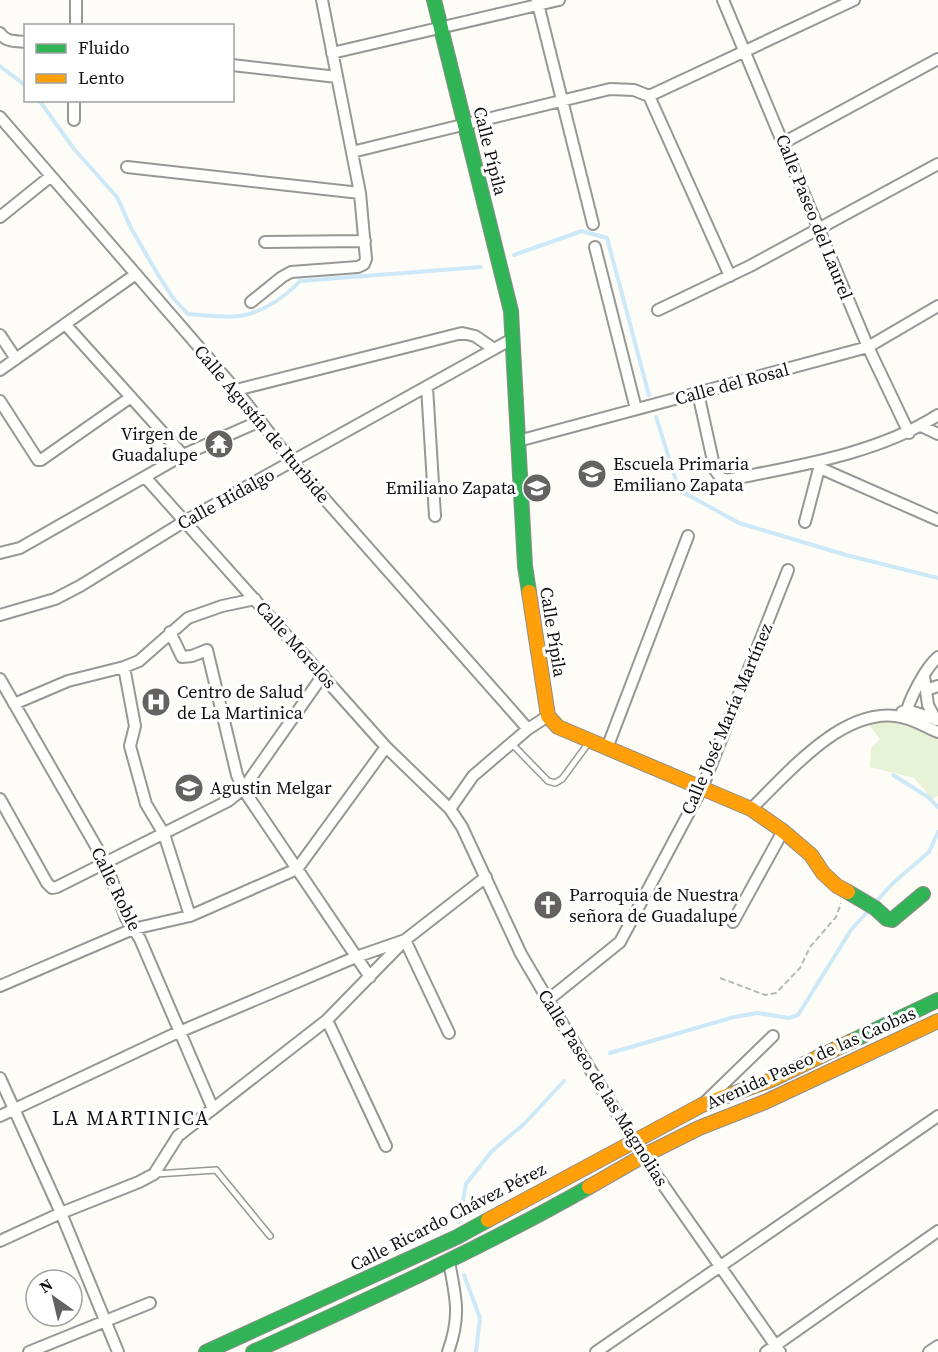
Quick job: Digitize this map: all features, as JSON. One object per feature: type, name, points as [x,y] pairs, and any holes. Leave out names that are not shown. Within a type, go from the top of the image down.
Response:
[{"type":"main road","name":"Calle Pípila","points":[[435,0],[511,311],[525,566],[548,716]]},
{"type":"main road","points":[[548,716],[558,728],[751,809],[783,831],[811,855],[823,873],[851,895],[875,908],[887,919],[892,920],[923,894]]},
{"type":"main road","name":"Avenida Paseo de las Caobas","points":[[702,1105],[771,1080],[938,1000]]},
{"type":"main road","name":"Avenida Paseo de las Caobas","points":[[699,1128],[765,1102],[938,1021]]},
{"type":"main road","name":"Calle Ricardo Chávez Pérez","points":[[206,1352],[457,1237],[702,1105]]},
{"type":"main road","name":"Calle Ricardo Chávez Pérez","points":[[253,1352],[465,1254],[522,1225],[643,1156],[699,1128]]},
{"type":"main road","points":[[457,1237],[465,1254]]},
{"type":"street","points":[[76,0],[76,24]]},
{"type":"street","points":[[250,302],[291,272],[358,267],[364,264],[366,259],[360,193],[322,0]]},
{"type":"street","points":[[333,53],[537,3],[559,0]]},
{"type":"street","name":"Calle Paseo del Laurel","points":[[723,0],[868,347],[909,432]]},
{"type":"street","points":[[649,96],[854,0]]},
{"type":"street","points":[[537,3],[593,224]]},
{"type":"street","points":[[1,35],[24,41]]},
{"type":"street","points":[[783,143],[938,59]]},
{"type":"street","points":[[234,65],[337,77]]},
{"type":"street","points":[[352,152],[610,89],[634,90],[649,96],[730,276]]},
{"type":"street","points":[[74,102],[74,120]]},
{"type":"street","name":"Calle Agustín de Iturbide","points":[[0,117],[236,390],[292,462],[528,729]]},
{"type":"street","points":[[658,310],[819,230],[938,164]]},
{"type":"street","points":[[127,168],[360,193]]},
{"type":"street","points":[[0,217],[51,176]]},
{"type":"street","points":[[266,242],[365,241]]},
{"type":"street","points":[[595,247],[636,410]]},
{"type":"street","points":[[0,370],[136,274]]},
{"type":"street","name":"Calle del Rosal","points":[[518,441],[868,347],[938,306]]},
{"type":"street","points":[[65,324],[183,455]]},
{"type":"street","points":[[236,390],[462,333],[475,336],[494,350]]},
{"type":"street","points":[[0,335],[16,359]]},
{"type":"street","name":"Calle Hidalgo","points":[[0,615],[55,599],[185,521],[512,339]]},
{"type":"street","points":[[427,387],[435,516]]},
{"type":"street","points":[[698,393],[716,470],[720,477],[727,480],[820,464],[909,432],[938,415]]},
{"type":"street","points":[[0,401],[38,460],[41,460],[131,397]]},
{"type":"street","points":[[0,553],[20,548],[183,455],[260,421]]},
{"type":"street","points":[[921,426],[938,434]]},
{"type":"street","points":[[820,464],[938,520]]},
{"type":"street","points":[[805,522],[820,464]]},
{"type":"street","name":"Calle Morelos","points":[[146,477],[386,747],[450,809]]},
{"type":"street","points":[[607,748],[688,536]]},
{"type":"street","name":"Calle José María Martínez","points":[[548,1000],[620,942],[702,788],[788,570]]},
{"type":"street","points":[[14,704],[68,681],[139,661],[188,618],[222,606],[255,599]]},
{"type":"street","points":[[170,632],[182,657],[207,650],[237,775],[243,789],[370,977]]},
{"type":"street","points":[[906,714],[924,676],[938,657]]},
{"type":"street","points":[[124,667],[135,726],[129,746],[146,804],[164,834],[190,916]]},
{"type":"street","points":[[0,799],[52,888],[228,801],[243,789],[323,675]]},
{"type":"street","points":[[924,676],[928,705],[937,720]]},
{"type":"street","name":"Calle Roble","points":[[0,679],[105,862],[126,918],[140,939],[213,1109]]},
{"type":"street","points":[[926,690],[938,686]]},
{"type":"street","points":[[906,714],[938,732]]},
{"type":"street","points":[[751,809],[820,742],[868,717],[906,714],[937,720]]},
{"type":"street","points":[[450,809],[473,776],[528,729],[548,716]]},
{"type":"street","points":[[0,986],[133,929],[190,916],[297,869],[386,747]]},
{"type":"street","name":"Calle Paseo de las Magnolias","points":[[450,809],[462,827],[521,954],[548,1000],[643,1156],[774,1350]]},
{"type":"street","points":[[733,922],[783,831]]},
{"type":"street","points":[[0,1241],[154,1174],[178,1136],[327,1020],[405,940],[486,877]]},
{"type":"street","points":[[0,1116],[180,1032],[356,957],[405,940]]},
{"type":"street","points":[[405,940],[448,1034]]},
{"type":"street","points":[[327,1020],[386,1146]]},
{"type":"street","points":[[702,1105],[773,1036]]},
{"type":"street","points":[[0,1078],[62,1213],[118,1352]]},
{"type":"street","points":[[596,1352],[938,1116]]},
{"type":"street","points":[[774,1350],[938,1231]]},
{"type":"street","points":[[448,1352],[458,1315],[449,1262]]},
{"type":"street","points":[[29,1352],[150,1303]]},
{"type":"street","points":[[929,1352],[938,1346]]},
{"type":"lane","points":[[511,743],[548,781],[555,783],[562,779],[590,741]]},
{"type":"lane","points":[[154,1174],[216,1170],[270,1236]]},
{"type":"path","points":[[720,978],[765,995],[776,993],[800,968],[810,947],[836,917],[851,895]]},
{"type":"green space","points":[[880,719],[892,720],[938,738],[938,796],[932,799],[914,778],[870,767],[871,748],[880,739],[869,725]]},
{"type":"waterway","points":[[0,66],[24,84]]},
{"type":"waterway","points":[[40,102],[74,149],[117,197],[131,228],[157,273],[173,298],[188,314],[227,317],[257,312],[287,293],[300,281],[481,267]]},
{"type":"waterway","points":[[514,255],[582,231],[607,238],[649,395]]},
{"type":"waterway","points":[[656,417],[679,490],[739,523],[846,555],[938,578]]},
{"type":"waterway","points":[[893,775],[928,797],[938,807]]},
{"type":"waterway","points":[[875,903],[893,883],[929,852],[938,832]]},
{"type":"waterway","points":[[610,1053],[734,1017],[758,1013],[789,1018],[798,1015],[851,930],[870,909]]},
{"type":"waterway","points":[[459,1222],[466,1184],[492,1151],[524,1124],[564,1081]]},
{"type":"waterway","points":[[464,1275],[480,1318],[476,1352]]},
{"type":"traffic: fast","points":[[434,0],[511,311],[525,566],[529,592]]},
{"type":"traffic: fast","points":[[848,892],[875,908],[887,919],[892,920],[923,894]]},
{"type":"traffic: fast","points":[[852,1041],[938,1000]]},
{"type":"traffic: fast","points":[[253,1352],[465,1253],[589,1187]]},
{"type":"traffic: fast","points":[[206,1352],[457,1237],[488,1220]]},
{"type":"traffic: slow","points":[[529,592],[548,716],[558,727],[751,809],[783,831],[811,855],[823,873],[837,886],[848,892]]},
{"type":"traffic: slow","points":[[589,1187],[699,1128],[765,1102],[938,1021]]},
{"type":"traffic: slow","points":[[488,1220],[702,1105],[771,1080],[852,1041]]},
{"type":"place","name":"Virgen de Guadalupe","points":[[219,444]]},
{"type":"place","name":"Escuela Primaria Emiliano Zapata","points":[[592,474]]},
{"type":"place","name":"Emiliano Zapata","points":[[537,488]]},
{"type":"place","name":"Centro de Salud de La Martinica","points":[[156,702]]},
{"type":"place","name":"Agustin Melgar","points":[[189,788]]},
{"type":"place","name":"Parroquia de Nuestra señora de Guadalupe","points":[[548,905]]},
{"type":"district","name":"LA MARTINICA","points":[[131,1118]]}]
